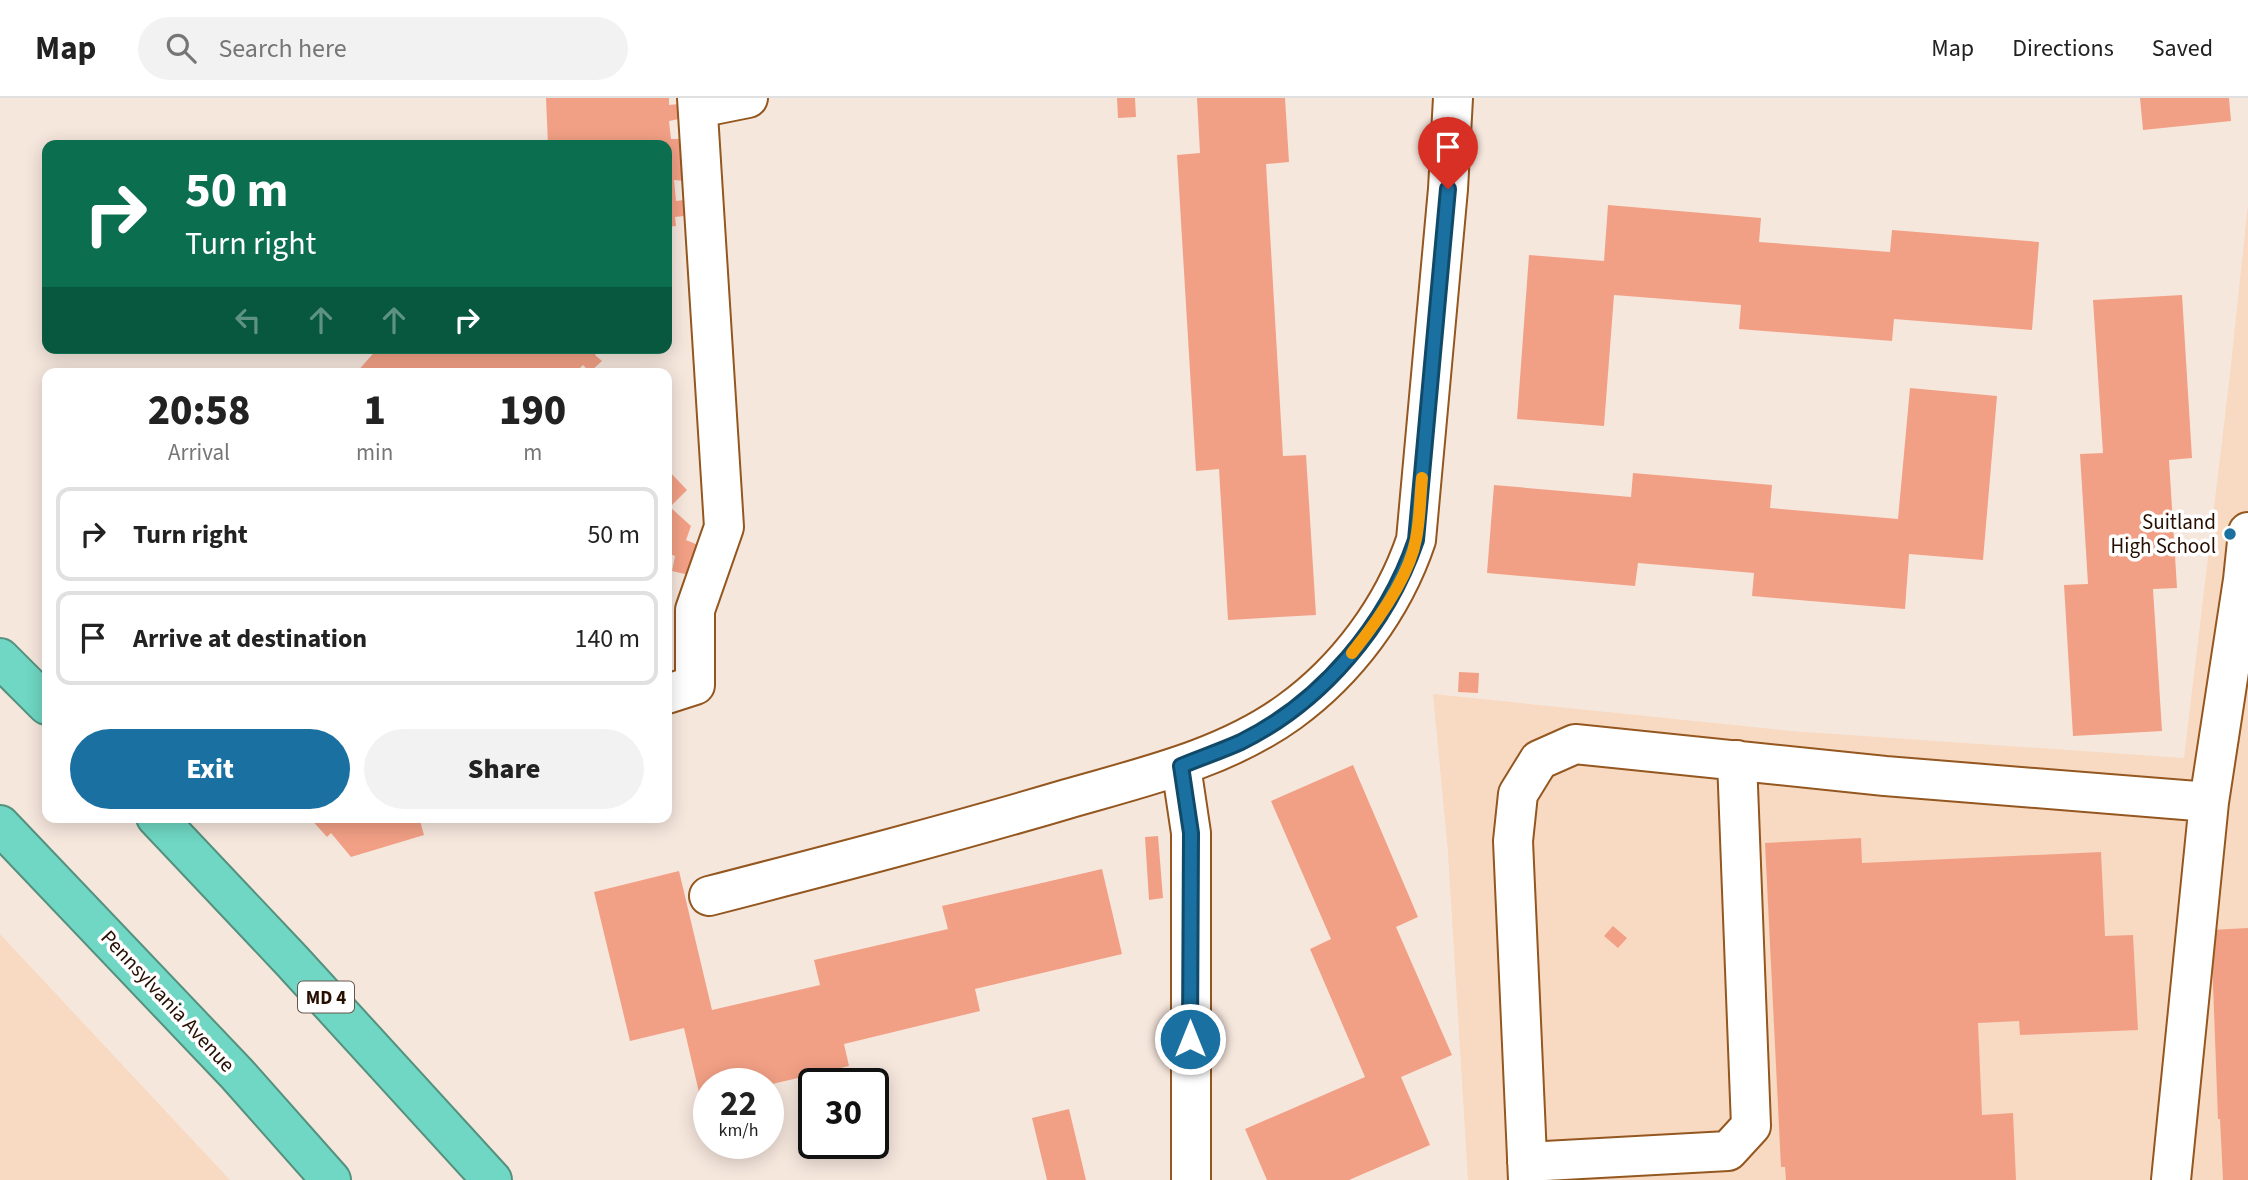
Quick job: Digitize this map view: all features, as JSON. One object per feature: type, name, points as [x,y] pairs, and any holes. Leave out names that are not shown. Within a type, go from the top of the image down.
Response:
[{"type":"highway","points":[[0,658],[42,700]]},
{"type":"highway","name":"MD 4","points":[[162,823],[320,991],[492,1180]]},
{"type":"highway","name":"Pennsylvania Avenue","points":[[0,825],[227,1064],[331,1180]]},
{"type":"street","points":[[672,692],[695,685],[695,610],[724,527],[697,103],[748,98]]},
{"type":"street","points":[[709,895],[826,866],[1181,766],[1241,741],[1287,713],[1311,695],[1347,660],[1370,631],[1394,592],[1409,562],[1416,540],[1448,189],[1453,98]]},
{"type":"street","points":[[2171,1180],[2209,802],[2248,532]]},
{"type":"street","points":[[1737,760],[1751,1126],[1728,1151],[1528,1171],[1513,841],[1518,794],[1539,761],[1575,744],[1737,760],[1885,776],[2209,802]]},
{"type":"street","points":[[1181,766],[1191,833],[1191,1180]]},
{"type":"shaded area","name":"Suitland High School","points":[[2248,204],[2248,1180],[1468,1180],[1448,853],[1433,694],[1791,731],[2184,758]]},
{"type":"shaded area","points":[[0,934],[230,1180],[0,1180]]},
{"type":"building","points":[[546,98],[669,98],[669,105],[679,104],[679,119],[669,121],[671,139],[683,139],[685,181],[674,180],[676,201],[684,200],[684,216],[675,217],[676,226],[672,226],[672,140],[548,140]]},
{"type":"building","points":[[1117,98],[1135,98],[1136,117],[1118,118]]},
{"type":"building","points":[[1197,98],[1285,98],[1289,162],[1266,164],[1283,456],[1306,455],[1316,615],[1228,620],[1219,469],[1196,471],[1177,155],[1200,153]]},
{"type":"building","points":[[2140,98],[2229,98],[2231,121],[2143,130]]},
{"type":"building","points":[[1608,205],[1761,218],[1759,242],[1890,252],[1892,230],[2039,242],[2032,330],[1894,319],[1892,341],[1739,329],[1741,305],[1614,295],[1604,426],[1517,419],[1529,255],[1604,261]]},
{"type":"building","points":[[2182,295],[2192,458],[2169,460],[2177,588],[2153,589],[2162,731],[2073,736],[2064,585],[2088,584],[2080,454],[2103,453],[2093,300]]},
{"type":"building","points":[[373,354],[596,354],[602,361],[594,368],[586,368],[583,365],[580,368],[360,368]]},
{"type":"building","points":[[1910,388],[1997,396],[1983,560],[1909,554],[1905,609],[1752,596],[1754,573],[1638,563],[1635,586],[1487,573],[1494,485],[1631,497],[1633,473],[1772,485],[1770,508],[1898,519]]},
{"type":"building","points":[[672,474],[687,490],[672,505]]},
{"type":"building","points":[[672,509],[691,526],[686,540],[698,545],[689,575],[672,571],[675,556],[672,555]]},
{"type":"building","points":[[1459,672],[1479,673],[1478,693],[1458,692]]},
{"type":"building","points":[[1353,765],[1418,917],[1396,927],[1452,1055],[1401,1077],[1430,1145],[1349,1180],[1267,1180],[1245,1129],[1365,1077],[1310,949],[1331,939],[1271,801]]},
{"type":"building","points":[[314,823],[421,823],[424,835],[351,857],[331,833],[327,837]]},
{"type":"building","points":[[1158,836],[1163,898],[1149,900],[1145,837]]},
{"type":"building","points":[[1861,838],[1862,863],[2101,852],[2105,936],[2133,935],[2138,1030],[2020,1035],[2019,1021],[1978,1023],[1982,1115],[2013,1113],[2016,1180],[1786,1180],[1785,1167],[1781,1167],[1765,843]]},
{"type":"building","points":[[1102,869],[1122,954],[975,989],[980,1011],[844,1044],[849,1066],[798,1068],[798,1078],[784,1081],[784,1068],[693,1068],[684,1028],[630,1041],[594,892],[679,871],[712,1010],[820,985],[814,960],[948,929],[942,906]]},
{"type":"building","points":[[1613,926],[1627,938],[1618,948],[1604,936]]},
{"type":"building","points":[[2248,928],[2248,1180],[2223,1180],[2211,930]]},
{"type":"building","points":[[1069,1109],[1086,1180],[1047,1180],[1032,1118]]},
{"type":"slow traffic","points":[[1352,653],[1370,631],[1409,562],[1416,540],[1422,478]]},
{"type":"place","name":"Suitland High School","points":[[2230,534]]},
{"type":"route","points":[[1190,1039],[1191,833],[1181,766],[1241,741],[1311,695],[1347,660],[1370,631],[1409,562],[1416,540],[1448,189]]}]
